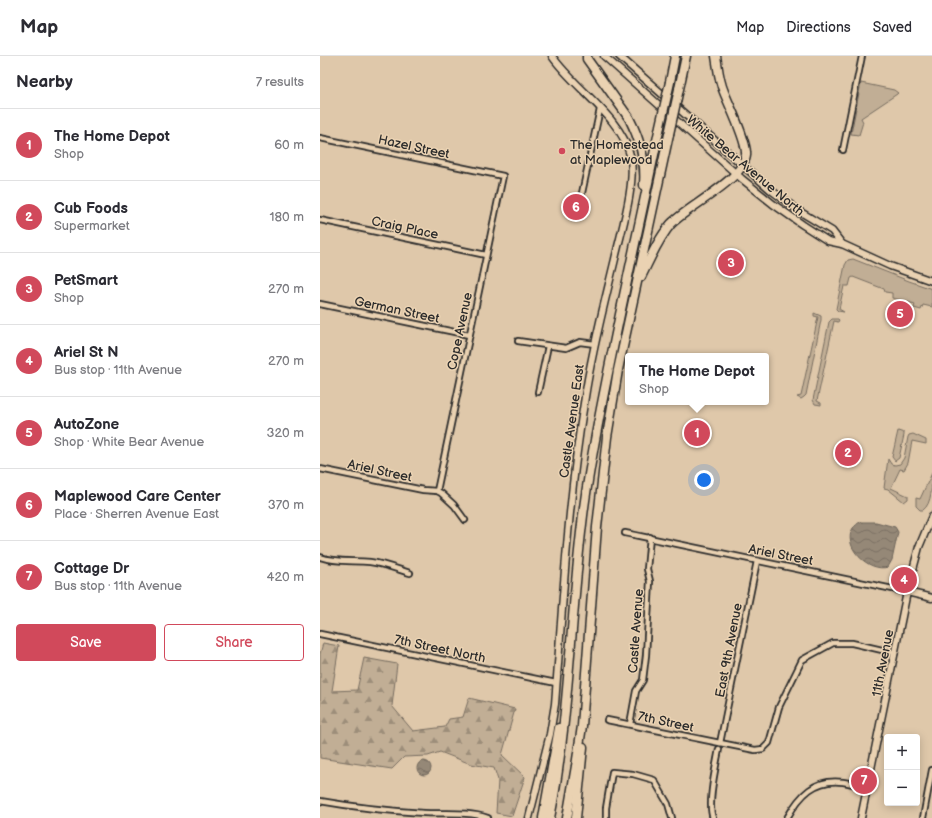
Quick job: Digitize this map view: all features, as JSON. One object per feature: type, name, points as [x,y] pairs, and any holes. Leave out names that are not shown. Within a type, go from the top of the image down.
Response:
[{"type":"highway","points":[[587,56],[587,59],[629,118],[639,139],[643,155],[644,172],[640,222]]},
{"type":"highway","points":[[550,818],[560,760],[586,494],[612,349],[675,56]]},
{"type":"highway","points":[[576,818],[583,756],[585,694],[596,535],[604,460],[617,378],[686,56]]},
{"type":"highway","points":[[636,289],[659,242],[671,224],[689,209],[728,182],[746,160],[743,139],[722,89],[716,56]]},
{"type":"highway","points":[[543,818],[556,742],[567,690]]},
{"type":"highway","points":[[567,818],[576,766],[585,694]]},
{"type":"street","name":"Castle Avenue East","points":[[529,818],[550,734],[556,683],[573,485],[581,418],[595,344],[626,214],[632,177],[630,156],[623,137],[612,122],[552,56]]},
{"type":"street","name":"White Bear Avenue North","points":[[604,56],[773,204],[803,226],[828,240],[842,244]]},
{"type":"street","name":"White Bear Avenue North","points":[[619,56],[743,165],[789,203],[832,231],[842,244]]},
{"type":"street","points":[[843,150],[862,56]]},
{"type":"street","points":[[582,193],[600,109]]},
{"type":"street","name":"Hazel Street","points":[[320,138],[502,176]]},
{"type":"street","name":"Cope Avenue","points":[[437,491],[502,176]]},
{"type":"street","name":"Craig Place","points":[[320,220],[486,255]]},
{"type":"street","points":[[842,244],[890,266],[932,281]]},
{"type":"street","name":"German Street","points":[[320,304],[469,335]]},
{"type":"street","points":[[518,340],[566,348],[580,342],[595,344]]},
{"type":"street","points":[[538,392],[548,346]]},
{"type":"street","name":"Ariel Street","points":[[320,469],[423,490],[437,491]]},
{"type":"street","points":[[437,491],[454,505],[465,520]]},
{"type":"street","name":"11th Avenue","points":[[861,818],[907,592],[919,547],[932,516]]},
{"type":"street","name":"Ariel Street","points":[[625,533],[932,598]]},
{"type":"street","name":"Castle Avenue","points":[[630,724],[636,691],[643,680],[646,655],[650,581],[647,569],[650,538]]},
{"type":"street","points":[[320,557],[332,561],[369,562],[410,573]]},
{"type":"street","name":"East 9th Avenue","points":[[720,743],[757,561]]},
{"type":"street","name":"7th Street North","points":[[320,634],[556,683]]},
{"type":"street","name":"7th Street","points":[[607,720],[756,750],[763,749],[769,743],[779,707],[795,671],[802,660],[833,643],[852,643],[895,653]]},
{"type":"street","points":[[713,818],[711,813],[713,788],[719,750]]},
{"type":"street","points":[[922,818],[932,770]]},
{"type":"street","points":[[606,818],[606,808],[612,772],[633,774],[654,780],[668,804],[672,818]]},
{"type":"street","points":[[788,818],[800,799],[810,788],[824,782],[843,782],[868,788]]},
{"type":"street","points":[[320,801],[396,811],[472,814],[488,818]]},
{"type":"green space","points":[[861,83],[894,90],[898,93],[861,118],[863,122],[859,135],[851,134]]},
{"type":"green space","points":[[853,259],[932,289],[932,307],[923,305],[921,310],[914,308],[915,304],[892,298],[892,293],[885,292],[884,289],[853,277],[851,278],[849,286],[844,286],[839,309],[844,312],[838,311],[836,309],[845,265],[848,260]]},
{"type":"green space","points":[[814,313],[821,316],[821,320],[806,395],[801,399],[797,397],[801,396],[818,317],[814,316]]},
{"type":"green space","points":[[832,319],[839,320],[838,322],[834,321],[817,401],[821,403],[821,405],[815,404],[813,400],[829,322]]},
{"type":"green space","points":[[898,431],[904,433],[904,435],[899,458],[895,461],[892,457]]},
{"type":"green space","points":[[913,434],[926,440],[926,444],[912,441],[908,463],[904,470],[900,469],[891,488],[908,496],[908,499],[904,502],[888,489],[884,488],[888,459],[891,464],[900,464],[904,458],[908,437],[909,435]]},
{"type":"green space","points":[[932,473],[930,499],[926,507],[923,510],[920,510],[916,506],[916,498],[920,499]]},
{"type":"green space","points":[[323,643],[339,646],[332,691],[357,690],[364,658],[397,664],[392,706],[413,731],[445,727],[449,719],[463,717],[469,698],[515,709],[502,755],[525,777],[512,816],[496,813],[498,780],[494,768],[471,764],[440,752],[428,756],[404,757],[392,769],[320,758],[320,654]]},
{"type":"water","points":[[860,522],[876,522],[895,527],[898,532],[892,560],[888,567],[881,568],[865,562],[854,550],[850,535],[853,528]]},
{"type":"water","points":[[421,761],[427,761],[431,765],[431,771],[427,775],[421,775],[417,771],[417,765]]},
{"type":"place","name":"The Homestead at Maplewood","points":[[562,151]]},
{"type":"place","name":"Maplewood Care Center","points":[[576,207]]},
{"type":"place","name":"PetSmart","points":[[731,263]]},
{"type":"place","name":"AutoZone","points":[[900,314]]},
{"type":"place","name":"The Home Depot","points":[[697,433]]},
{"type":"place","name":"Cub Foods","points":[[848,453]]},
{"type":"place","name":"Ariel St N","points":[[904,580]]},
{"type":"place","name":"Cottage Dr","points":[[864,781]]}]
